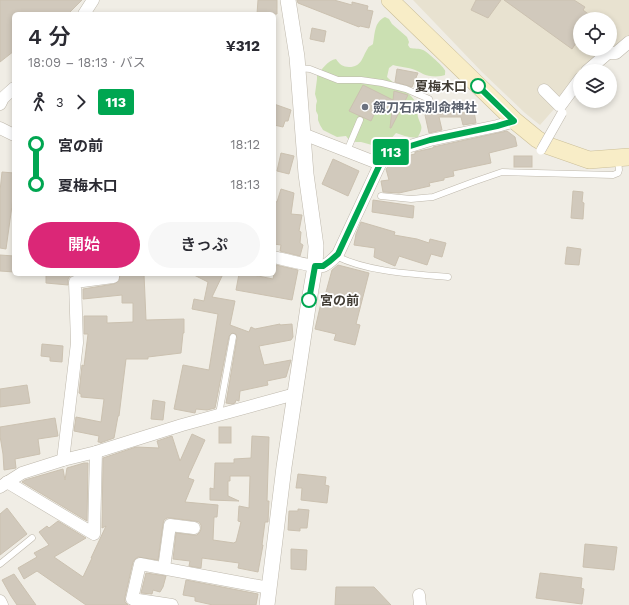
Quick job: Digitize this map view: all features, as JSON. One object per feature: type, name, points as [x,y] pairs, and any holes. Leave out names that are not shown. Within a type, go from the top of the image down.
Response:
[{"type":"main road","points":[[390,0],[514,121],[537,138],[549,146],[589,160],[623,157]]},
{"type":"street","points":[[85,12],[93,0]]},
{"type":"street","points":[[267,605],[284,468],[315,266],[316,246],[306,174],[298,68],[288,0]]},
{"type":"street","points":[[595,64],[608,53],[616,53],[629,42]]},
{"type":"street","points":[[544,90],[560,106],[573,88]]},
{"type":"street","points":[[0,104],[3,98],[12,90]]},
{"type":"street","points":[[541,150],[562,113]]},
{"type":"street","points":[[276,257],[315,266],[323,266],[336,256],[341,249],[380,164],[389,154],[394,151],[430,140],[514,121]]},
{"type":"street","points":[[0,128],[12,134]]},
{"type":"street","points":[[303,134],[380,164]]},
{"type":"street","points":[[63,460],[77,343],[75,282],[113,276]]},
{"type":"street","points":[[96,452],[94,534],[4,484],[22,473],[63,460],[96,452],[219,414],[295,394]]},
{"type":"street","points":[[164,568],[170,525],[194,528]]},
{"type":"street","points":[[172,605],[132,599],[140,564],[269,588]]},
{"type":"street","points":[[0,601],[2,605]]},
{"type":"lane","points":[[298,68],[310,69],[338,80],[382,82],[406,89],[429,99]]},
{"type":"lane","points":[[347,151],[360,120]]},
{"type":"lane","points":[[381,196],[411,199],[433,197],[502,172],[613,175],[618,173],[623,157]]},
{"type":"lane","points":[[336,256],[350,262],[382,270],[448,277]]},
{"type":"lane","points":[[219,414],[233,337]]},
{"type":"lane","points":[[0,564],[32,538]]},
{"type":"shaded area","points":[[413,0],[629,0],[629,37],[617,47],[617,12],[573,12],[573,56],[598,56],[589,64],[573,64],[573,83],[555,108],[540,125],[525,113],[482,72]]},
{"type":"green space","points":[[385,17],[389,19],[392,24],[407,37],[410,48],[420,49],[430,55],[445,70],[445,75],[425,75],[416,70],[393,65],[389,68],[387,77],[414,99],[418,109],[421,131],[418,137],[410,137],[396,133],[389,141],[375,146],[353,141],[346,136],[337,137],[323,130],[318,120],[316,111],[317,101],[315,94],[317,76],[330,61],[336,59],[341,65],[353,67],[361,61],[368,48],[373,44],[377,25],[381,19]]},
{"type":"building","points":[[0,0],[82,0],[70,12],[12,12],[12,53],[0,62]]},
{"type":"building","points":[[258,0],[277,0],[277,14],[276,12],[257,12]]},
{"type":"building","points":[[297,0],[334,0],[352,5],[352,2],[368,6],[367,10],[373,11],[369,28],[359,27],[298,3]]},
{"type":"building","points":[[476,0],[501,0],[488,18],[471,10]]},
{"type":"building","points":[[504,0],[574,0],[585,7],[583,10],[586,12],[573,12],[572,49]]},
{"type":"building","points":[[312,28],[326,31],[324,42],[310,39]]},
{"type":"building","points":[[397,69],[418,73],[412,87],[395,82]]},
{"type":"building","points":[[363,85],[393,100],[394,91],[408,95],[391,128],[392,110],[379,104],[371,121],[349,111]]},
{"type":"building","points":[[426,104],[457,104],[457,109],[473,105],[476,123],[463,125],[461,117],[439,117],[442,130],[429,133],[425,115]]},
{"type":"building","points":[[276,105],[291,110],[288,121],[285,121],[283,127],[276,125]]},
{"type":"building","points":[[507,131],[515,137],[517,146],[489,153],[491,163],[453,171],[454,176],[429,183],[430,186],[399,193],[383,192],[381,181],[389,180],[386,169],[397,158],[415,154],[415,152],[433,147]]},
{"type":"building","points":[[281,153],[294,156],[289,174],[277,171]]},
{"type":"building","points":[[514,156],[532,156],[532,167],[514,167]]},
{"type":"building","points":[[333,159],[359,171],[348,196],[322,184]]},
{"type":"building","points":[[2,172],[12,173],[12,206],[6,249],[0,248],[0,191]]},
{"type":"building","points":[[281,189],[294,193],[291,214],[302,215],[299,231],[301,232],[300,243],[303,245],[300,256],[280,251],[281,245],[276,244],[277,202]]},
{"type":"building","points":[[573,191],[583,192],[583,219],[571,218]]},
{"type":"building","points":[[373,200],[414,206],[413,218],[372,212]]},
{"type":"building","points":[[361,222],[395,232],[394,235],[417,239],[429,243],[430,239],[446,243],[442,257],[431,254],[427,265],[399,256],[395,266],[374,257],[375,248],[354,245],[356,234]]},
{"type":"building","points":[[567,247],[581,249],[579,265],[565,264]]},
{"type":"building","points":[[0,255],[12,256],[12,272],[0,271]]},
{"type":"building","points":[[276,265],[298,270],[292,300],[236,290],[239,276],[258,276],[273,279],[274,276],[276,276]]},
{"type":"building","points":[[338,265],[369,273],[356,324],[360,325],[355,345],[334,340],[336,334],[315,329],[321,303],[323,303],[332,270]]},
{"type":"building","points":[[46,276],[70,276],[68,279],[68,285],[46,283]]},
{"type":"building","points":[[120,276],[144,276],[146,320],[184,319],[184,333],[181,353],[148,357],[148,359],[126,359],[119,416],[114,438],[100,443],[98,442],[99,436],[74,431],[76,417],[101,422],[104,399],[81,397],[81,394],[79,393],[82,365],[84,366],[88,334],[84,334],[84,316],[107,316],[107,323],[133,322],[133,303],[122,303],[122,295],[83,299],[83,289],[114,284],[119,281]]},
{"type":"building","points":[[196,276],[222,276],[212,297],[235,301],[230,325],[249,332],[251,327],[255,329],[280,324],[292,324],[293,337],[291,340],[259,346],[264,365],[291,360],[286,377],[267,381],[268,385],[240,391],[239,401],[236,400],[235,403],[232,404],[226,403],[237,338],[236,334],[232,333],[229,336],[215,408],[207,410],[196,409],[195,413],[174,409],[183,365],[209,370],[218,314],[192,309],[194,299],[204,301],[208,282]]},
{"type":"building","points":[[42,344],[63,346],[62,362],[50,361],[50,357],[41,356]]},
{"type":"building","points":[[27,385],[30,403],[0,407],[0,389]]},
{"type":"building","points":[[153,400],[165,402],[163,420],[151,419]]},
{"type":"building","points":[[55,418],[58,436],[38,439],[40,454],[15,459],[16,468],[4,470],[0,427]]},
{"type":"building","points":[[219,427],[231,427],[231,443],[219,443]]},
{"type":"building","points":[[192,434],[205,440],[188,478],[194,480],[185,502],[218,505],[217,517],[214,517],[213,540],[234,543],[236,542],[241,522],[238,521],[239,506],[249,508],[250,476],[230,476],[230,481],[228,481],[228,496],[239,501],[210,500],[210,488],[214,489],[215,463],[234,463],[234,459],[251,458],[252,436],[269,437],[267,501],[269,501],[268,522],[265,522],[263,545],[258,572],[238,568],[239,563],[202,558],[201,568],[189,566],[190,561],[173,559],[176,533],[197,535],[200,532],[201,525],[199,522],[195,521],[167,518],[164,520],[163,524],[158,560],[138,557],[133,562],[125,597],[125,602],[128,605],[86,605],[37,571],[24,579],[18,568],[37,557],[34,553],[49,545],[39,532],[47,526],[49,528],[58,521],[86,538],[54,557],[83,577],[106,526],[102,528],[103,458],[136,447],[159,448],[157,441],[172,436],[180,461]]},
{"type":"building","points":[[88,463],[87,521],[22,482],[63,469],[65,480],[67,468]]},
{"type":"building","points":[[298,474],[326,477],[325,485],[329,486],[327,503],[301,500],[302,488],[296,488]]},
{"type":"building","points":[[7,508],[27,534],[0,555],[0,514]]},
{"type":"building","points":[[298,509],[309,510],[307,528],[300,528],[300,531],[288,530],[289,511],[298,511]]},
{"type":"building","points":[[585,544],[617,547],[614,570],[583,567]]},
{"type":"building","points":[[291,549],[307,550],[306,570],[291,569]]},
{"type":"building","points":[[146,573],[166,576],[160,592],[153,590],[152,594],[141,593]]},
{"type":"building","points":[[540,573],[582,578],[581,588],[584,589],[582,604],[536,598]]},
{"type":"building","points":[[14,574],[36,605],[17,605],[2,580]]},
{"type":"building","points":[[186,580],[258,594],[256,605],[213,605],[195,601],[195,597],[183,595]]},
{"type":"building","points":[[336,587],[374,587],[391,605],[335,605]]},
{"type":"bus line","name":"113","points":[[309,300],[315,266],[323,266],[338,254],[380,164],[389,154],[394,151],[430,140],[514,121],[478,86]]},
{"type":"place","name":"夏梅木口","points":[[478,86]]},
{"type":"place","name":"劔刀石床別命神社","points":[[365,107]]},
{"type":"place","name":"宮の前","points":[[309,300]]}]
